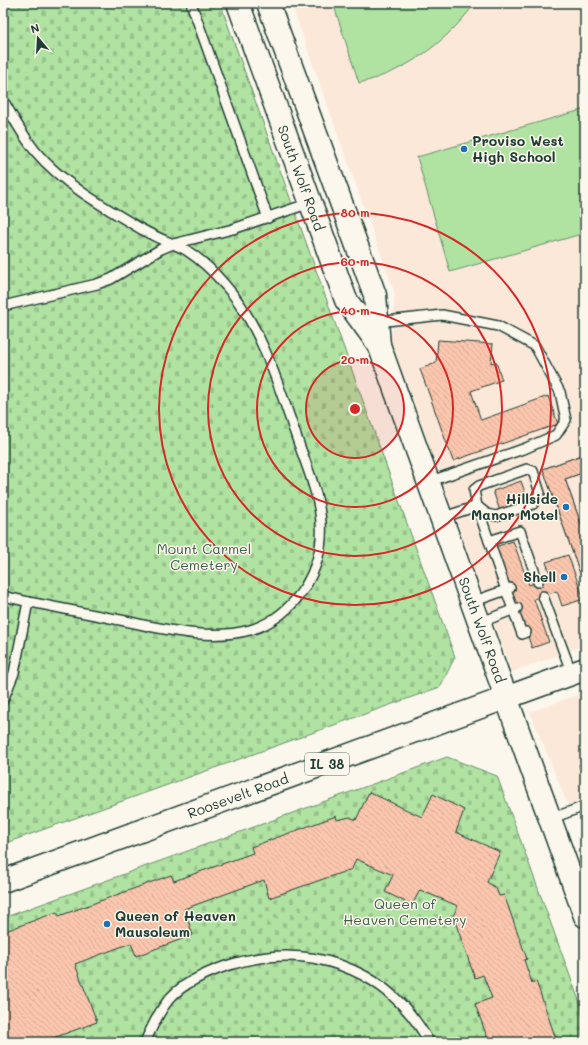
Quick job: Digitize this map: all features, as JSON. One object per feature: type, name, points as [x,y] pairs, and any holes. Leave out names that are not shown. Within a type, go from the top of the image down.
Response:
[{"type":"main road","name":"South Wolf Road","points":[[238,3],[346,300],[379,345]]},
{"type":"main road","name":"South Wolf Road","points":[[268,3],[375,295],[379,345],[585,916]]},
{"type":"main road","name":"Roosevelt Road","points":[[3,882],[578,671]]},
{"type":"lane","points":[[191,3],[268,218]]},
{"type":"lane","points":[[3,100],[16,124],[36,152],[61,176],[144,230],[188,252],[202,262],[226,286],[244,311],[268,361],[308,469],[321,510],[322,540],[315,568],[301,594],[278,617],[265,624],[238,633],[206,634],[170,629],[3,596]]},
{"type":"lane","points":[[3,306],[97,284],[111,278],[160,249],[173,244],[211,235],[268,218],[310,203]]},
{"type":"lane","points":[[377,322],[442,316],[498,326],[535,346],[560,392],[566,420],[556,435],[526,448],[428,482]]},
{"type":"lane","points":[[477,506],[486,514],[496,516],[533,504],[540,493],[536,476],[533,471],[527,469],[479,486],[473,493],[477,506],[489,541],[499,563],[515,609],[522,634],[526,632]]},
{"type":"lane","points":[[441,518],[477,506]]},
{"type":"lane","points":[[489,541],[520,531],[523,554],[538,580],[528,581]]},
{"type":"lane","points":[[472,602],[508,589]]},
{"type":"lane","points":[[535,602],[544,598],[553,623],[578,671]]},
{"type":"lane","points":[[3,700],[14,673],[28,602]]},
{"type":"lane","points":[[479,622],[515,609]]},
{"type":"lane","points":[[544,626],[553,623]]},
{"type":"lane","points":[[550,819],[585,806]]},
{"type":"lane","points":[[145,1042],[158,1015],[171,997],[189,983],[211,971],[236,963],[262,958],[294,957],[318,958],[366,976],[402,1004],[429,1042]]},
{"type":"shaded area","name":"Proviso West High School","points":[[291,3],[585,3],[585,645],[512,672],[391,341],[395,294]]},
{"type":"shaded area","points":[[585,692],[585,810],[572,815],[530,712]]},
{"type":"green space","name":"Mount Carmel Cemetery","points":[[3,3],[220,3],[455,657],[440,687],[3,844]]},
{"type":"green space","points":[[333,3],[475,3],[452,30],[424,54],[393,71],[359,83]]},
{"type":"green space","points":[[585,109],[585,233],[450,272],[417,157]]},
{"type":"green space","name":"Queen of Heaven Cemetery","points":[[447,757],[497,776],[585,1017],[585,1042],[3,1042],[3,918]]},
{"type":"building","points":[[438,340],[493,344],[491,363],[496,362],[502,380],[471,391],[481,420],[548,396],[558,424],[453,461],[420,369],[436,363]]},
{"type":"building","name":"Hillside Manor Motel","points":[[585,454],[585,472],[565,479],[585,535],[585,587],[543,469]]},
{"type":"building","name":"Hillside Manor Motel","points":[[585,454],[585,472],[565,479],[585,535],[585,587],[543,469]]},
{"type":"building","points":[[521,481],[528,501],[500,511],[493,491]]},
{"type":"building","name":"Shell","points":[[513,541],[529,585],[551,577],[546,562],[568,555],[584,599],[562,606],[557,591],[534,599],[549,642],[532,648],[495,547]]},
{"type":"building","points":[[585,758],[585,783],[579,765]]},
{"type":"building","name":"Queen of Heaven Mausoleum","points":[[369,792],[422,817],[433,794],[464,810],[456,832],[500,852],[487,882],[496,888],[499,896],[504,895],[527,959],[524,960],[532,983],[536,981],[557,1042],[489,1042],[475,1004],[492,998],[483,975],[475,978],[453,916],[458,906],[420,890],[412,905],[385,892],[393,875],[356,859],[352,869],[269,898],[264,880],[184,909],[193,935],[136,956],[131,943],[75,964],[97,1022],[42,1042],[9,1042],[3,1027],[3,932],[57,912],[59,916],[171,875],[174,881],[253,853],[251,847],[336,816],[337,820],[350,817],[356,820]]},
{"type":"place","name":"Proviso West High School","points":[[464,149]]},
{"type":"place","name":"Hillside Manor Motel","points":[[566,507]]},
{"type":"place","name":"Shell","points":[[564,577]]},
{"type":"place","name":"Queen of Heaven Mausoleum","points":[[107,924]]}]
